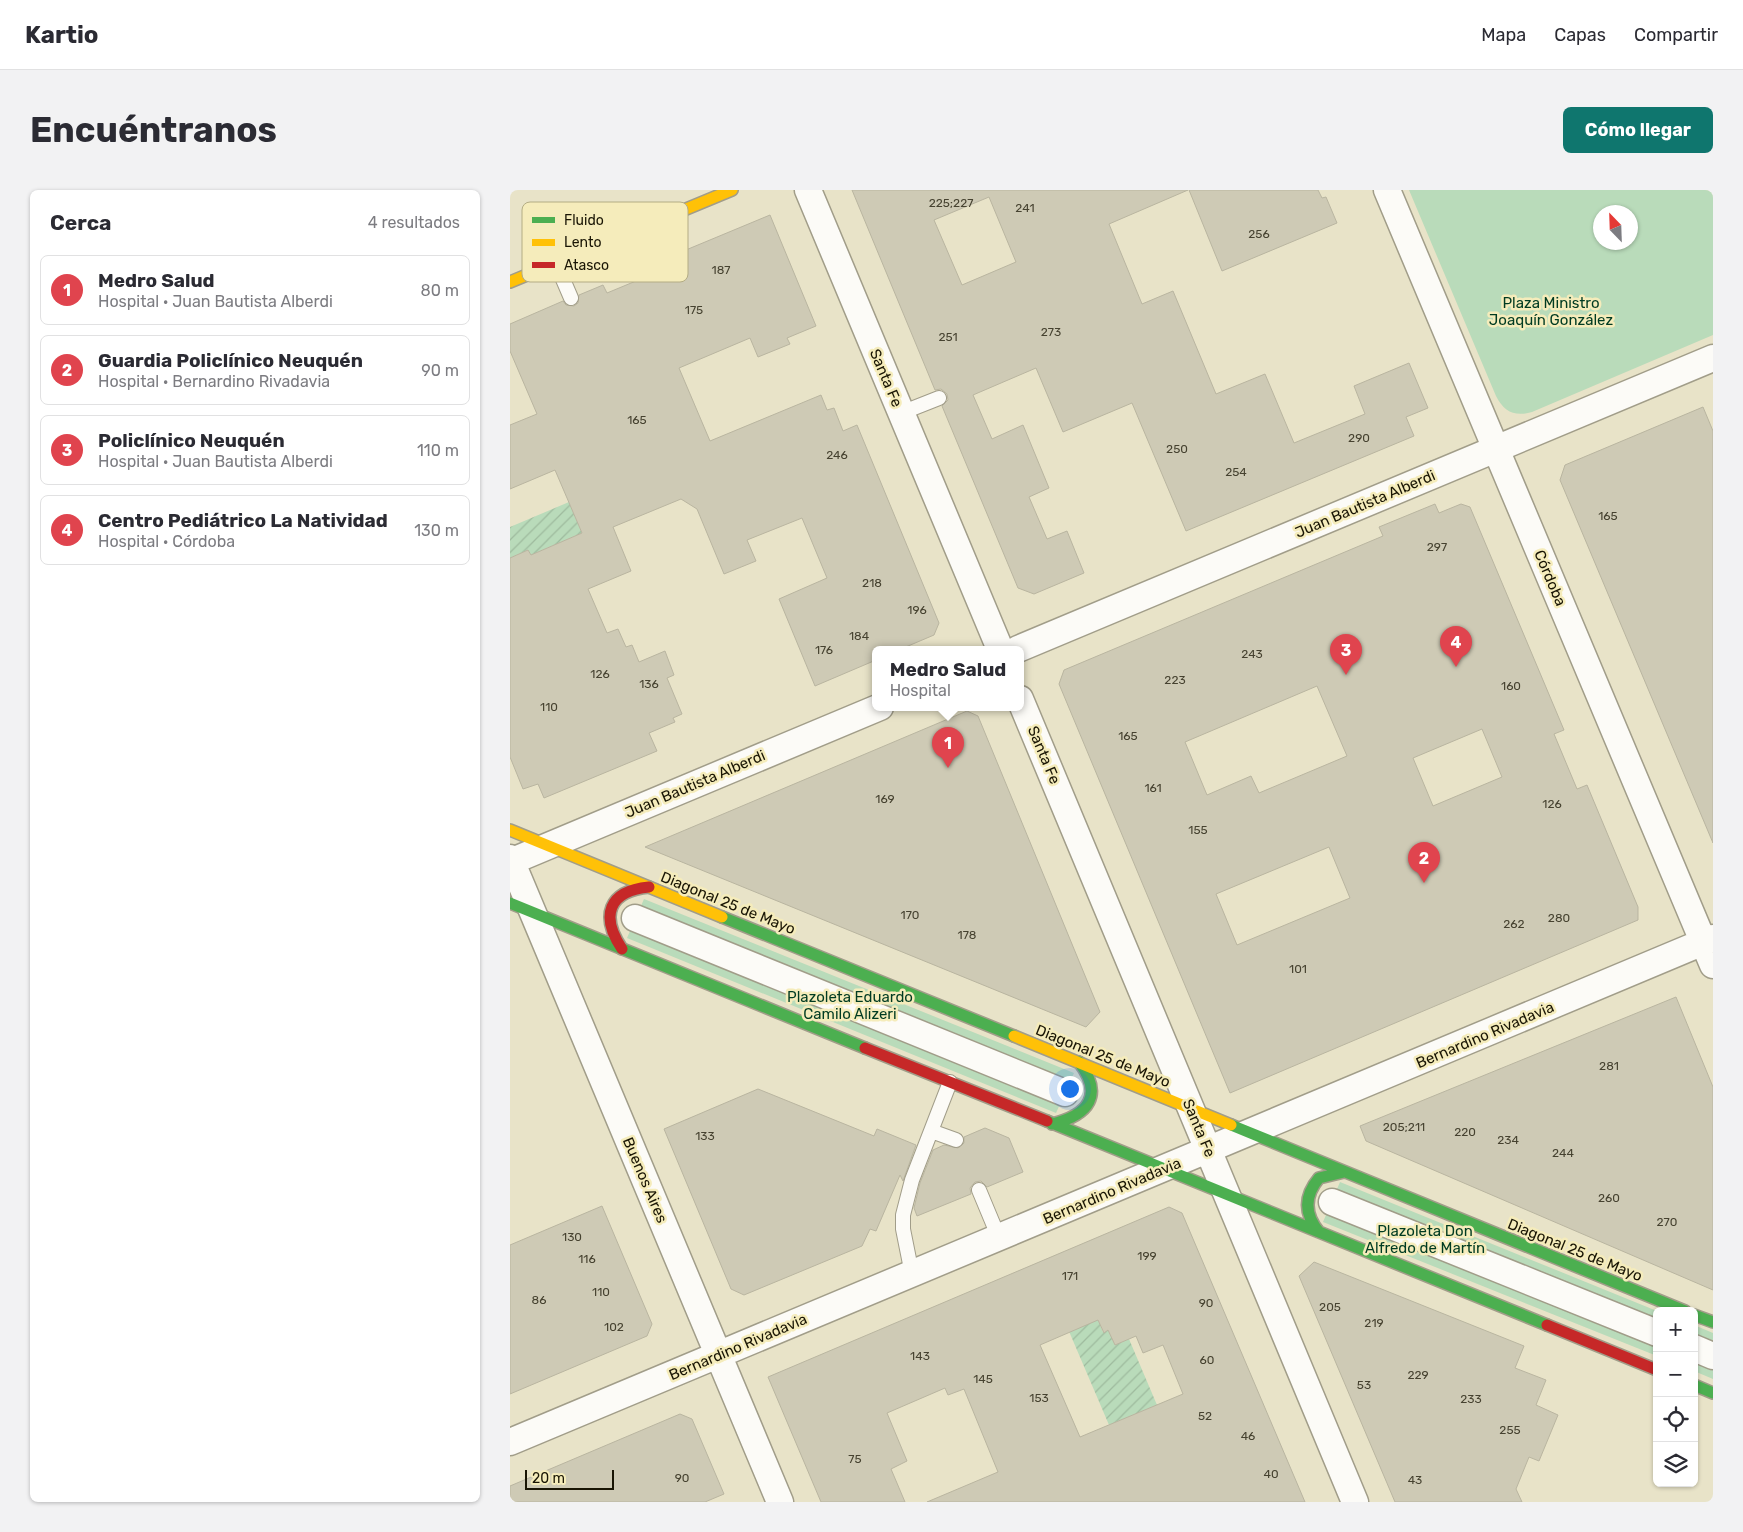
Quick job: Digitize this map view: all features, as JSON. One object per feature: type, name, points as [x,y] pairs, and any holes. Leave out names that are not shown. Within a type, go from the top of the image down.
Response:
[{"type":"main road","points":[[688,208],[732,190]]},
{"type":"main road","points":[[510,282],[522,277]]},
{"type":"main road","name":"Diagonal 25 de Mayo","points":[[510,830],[1674,1307]]},
{"type":"main road","points":[[622,949],[611,932],[609,922],[610,910],[614,900],[622,893],[638,887],[648,887]]},
{"type":"main road","points":[[521,908],[1653,1368]]},
{"type":"main road","points":[[1052,1124],[1072,1119],[1081,1114],[1092,1096],[1093,1086],[1090,1077],[1079,1062]]},
{"type":"main road","points":[[1319,1232],[1308,1216],[1308,1195],[1319,1178],[1344,1172]]},
{"type":"main road","points":[[1698,1316],[1713,1322]]},
{"type":"main road","points":[[1698,1387],[1713,1393]]},
{"type":"street","name":"Santa Fe","points":[[808,190],[999,646]]},
{"type":"street","name":"Córdoba","points":[[1387,190],[1710,949]]},
{"type":"street","name":"Juan Bautista Alberdi","points":[[1024,646],[1713,358]]},
{"type":"street","name":"Santa Fe","points":[[1024,709],[1355,1502]]},
{"type":"street","name":"Juan Bautista Alberdi","points":[[510,860],[548,846],[872,710]]},
{"type":"street","name":"Buenos Aires","points":[[510,860],[521,908],[718,1355],[780,1502]]},
{"type":"street","points":[[635,918],[1065,1093]]},
{"type":"street","name":"Bernardino Rivadavia","points":[[510,1442],[1209,1150],[1710,949]]},
{"type":"street","points":[[1332,1202],[1653,1331]]},
{"type":"street","points":[[1698,1350],[1713,1356]]},
{"type":"lane","points":[[564,282],[571,298]]},
{"type":"lane","points":[[901,414],[939,398]]},
{"type":"lane","points":[[912,1274],[902,1219],[912,1180],[950,1082]]},
{"type":"lane","points":[[931,1131],[956,1140]]},
{"type":"lane","points":[[979,1190],[999,1238]]},
{"type":"green space","name":"Plaza Ministro Joaquín González","points":[[1409,190],[1713,190],[1713,335],[1532,412],[1520,414],[1511,412],[1499,401]]},
{"type":"green space","points":[[569,502],[582,533],[531,555],[528,550],[510,558],[510,527]]},
{"type":"green space","name":"Plazoleta Eduardo Camilo Alizeri","points":[[644,899],[1074,1073],[1056,1113],[627,938]]},
{"type":"green space","name":"Plazoleta Don Alfredo de Martín","points":[[1340,1182],[1653,1309],[1653,1354],[1323,1222]]},
{"type":"green space","points":[[1094,1310],[1103,1332],[1108,1330],[1115,1345],[1129,1339],[1157,1405],[1109,1425],[1065,1322]]},
{"type":"green space","points":[[1698,1327],[1713,1333],[1713,1379],[1698,1373]]},
{"type":"building","points":[[852,190],[1188,190],[1109,224],[1142,304],[1173,291],[1216,394],[1265,374],[1294,443],[1365,414],[1354,386],[1409,363],[1428,408],[1406,417],[1414,436],[1186,531],[1132,403],[1063,432],[1036,368],[973,395],[992,439],[1023,425],[1049,488],[1029,497],[1047,539],[1067,531],[1084,573],[1034,594],[1018,588],[942,406],[948,400],[947,394],[941,389],[935,390]],"holes":[[[989,197],[1016,262],[962,285],[934,220]]]},
{"type":"building","points":[[1189,190],[1318,190],[1322,198],[1326,197],[1337,223],[1222,271]]},
{"type":"building","points":[[770,215],[816,326],[787,338],[790,344],[758,357],[750,338],[679,368],[710,441],[821,395],[827,410],[834,408],[843,431],[857,425],[939,623],[934,635],[908,646],[872,646],[872,662],[815,686],[779,599],[827,578],[802,518],[747,540],[756,561],[724,574],[697,509],[681,499],[613,527],[631,571],[588,589],[607,633],[618,629],[626,647],[632,645],[639,662],[665,651],[674,675],[667,678],[682,714],[673,718],[675,722],[649,733],[657,751],[544,798],[538,784],[523,789],[510,757],[510,558],[528,550],[531,555],[582,533],[555,470],[510,489],[510,425],[537,414],[510,351],[510,324],[563,301],[566,305],[574,306],[578,303],[579,295],[603,285],[607,293],[634,282],[688,282],[688,249]]},
{"type":"building","points":[[1703,407],[1713,431],[1713,843],[1560,480],[1565,465]]},
{"type":"building","points":[[1435,504],[1439,513],[1461,504],[1470,507],[1564,730],[1554,734],[1577,789],[1587,785],[1638,907],[1638,920],[1230,1093],[1059,684],[1064,670],[1383,536],[1379,527]],"holes":[[[1317,686],[1347,756],[1259,793],[1251,776],[1207,795],[1185,742]],[[1482,729],[1502,777],[1433,806],[1413,758]],[[1329,847],[1350,898],[1237,945],[1216,894]]]},
{"type":"building","points":[[967,711],[978,716],[1100,1012],[1086,1027],[645,847]]},
{"type":"building","points":[[1676,997],[1713,1087],[1713,1290],[1366,1141],[1360,1126]]},
{"type":"building","points":[[758,1089],[874,1136],[877,1129],[916,1145],[903,1181],[900,1175],[876,1231],[870,1229],[862,1246],[744,1295],[731,1289],[664,1129]]},
{"type":"building","points":[[985,1128],[1009,1138],[1023,1172],[987,1187],[981,1181],[975,1182],[970,1188],[971,1194],[917,1216],[914,1208],[920,1183],[933,1150],[944,1145],[958,1148],[964,1143],[964,1137]]},
{"type":"building","points":[[602,1206],[652,1324],[647,1336],[510,1394],[510,1245]]},
{"type":"building","points":[[1169,1207],[1182,1213],[1305,1502],[927,1502],[998,1472],[964,1389],[948,1395],[945,1388],[887,1413],[907,1461],[891,1469],[905,1502],[821,1502],[768,1377]],"holes":[[[1098,1320],[1104,1333],[1108,1330],[1115,1345],[1136,1336],[1143,1353],[1163,1345],[1183,1394],[1080,1437],[1040,1345]]]},
{"type":"building","points":[[1314,1262],[1524,1346],[1515,1368],[1546,1380],[1536,1405],[1558,1415],[1539,1461],[1529,1457],[1516,1489],[1522,1502],[1395,1502],[1299,1276]]},
{"type":"building","points":[[680,1414],[692,1419],[724,1494],[705,1502],[510,1502],[510,1486]]},
{"type":"traffic: fast","points":[[510,903],[865,1048]]},
{"type":"traffic: fast","points":[[722,917],[1014,1036]]},
{"type":"traffic: fast","points":[[1052,1124],[1075,1115],[1089,1102],[1091,1084],[1079,1062]]},
{"type":"traffic: fast","points":[[1047,1121],[1547,1325]]},
{"type":"traffic: fast","points":[[1231,1125],[1675,1307]]},
{"type":"traffic: fast","points":[[1319,1232],[1308,1212],[1308,1198],[1319,1178],[1344,1172]]},
{"type":"traffic: fast","points":[[1698,1316],[1713,1322]]},
{"type":"traffic: fast","points":[[1698,1387],[1713,1393]]},
{"type":"traffic: slow","points":[[688,208],[732,190]]},
{"type":"traffic: slow","points":[[510,282],[522,277]]},
{"type":"traffic: slow","points":[[510,830],[722,917]]},
{"type":"traffic: slow","points":[[1014,1036],[1231,1125]]},
{"type":"traffic: jam","points":[[622,949],[611,926],[610,916],[612,907],[624,894],[635,889],[649,887]]},
{"type":"traffic: jam","points":[[865,1048],[1047,1121]]},
{"type":"traffic: jam","points":[[1547,1325],[1653,1368]]},
{"type":"place","name":"Centro Pediátrico La Natividad","points":[[1456,667]]},
{"type":"place","name":"Policlínico Neuquén","points":[[1346,675]]},
{"type":"place","name":"Medro Salud","points":[[948,768]]},
{"type":"place","name":"Guardia Policlínico Neuquén","points":[[1424,883]]}]
